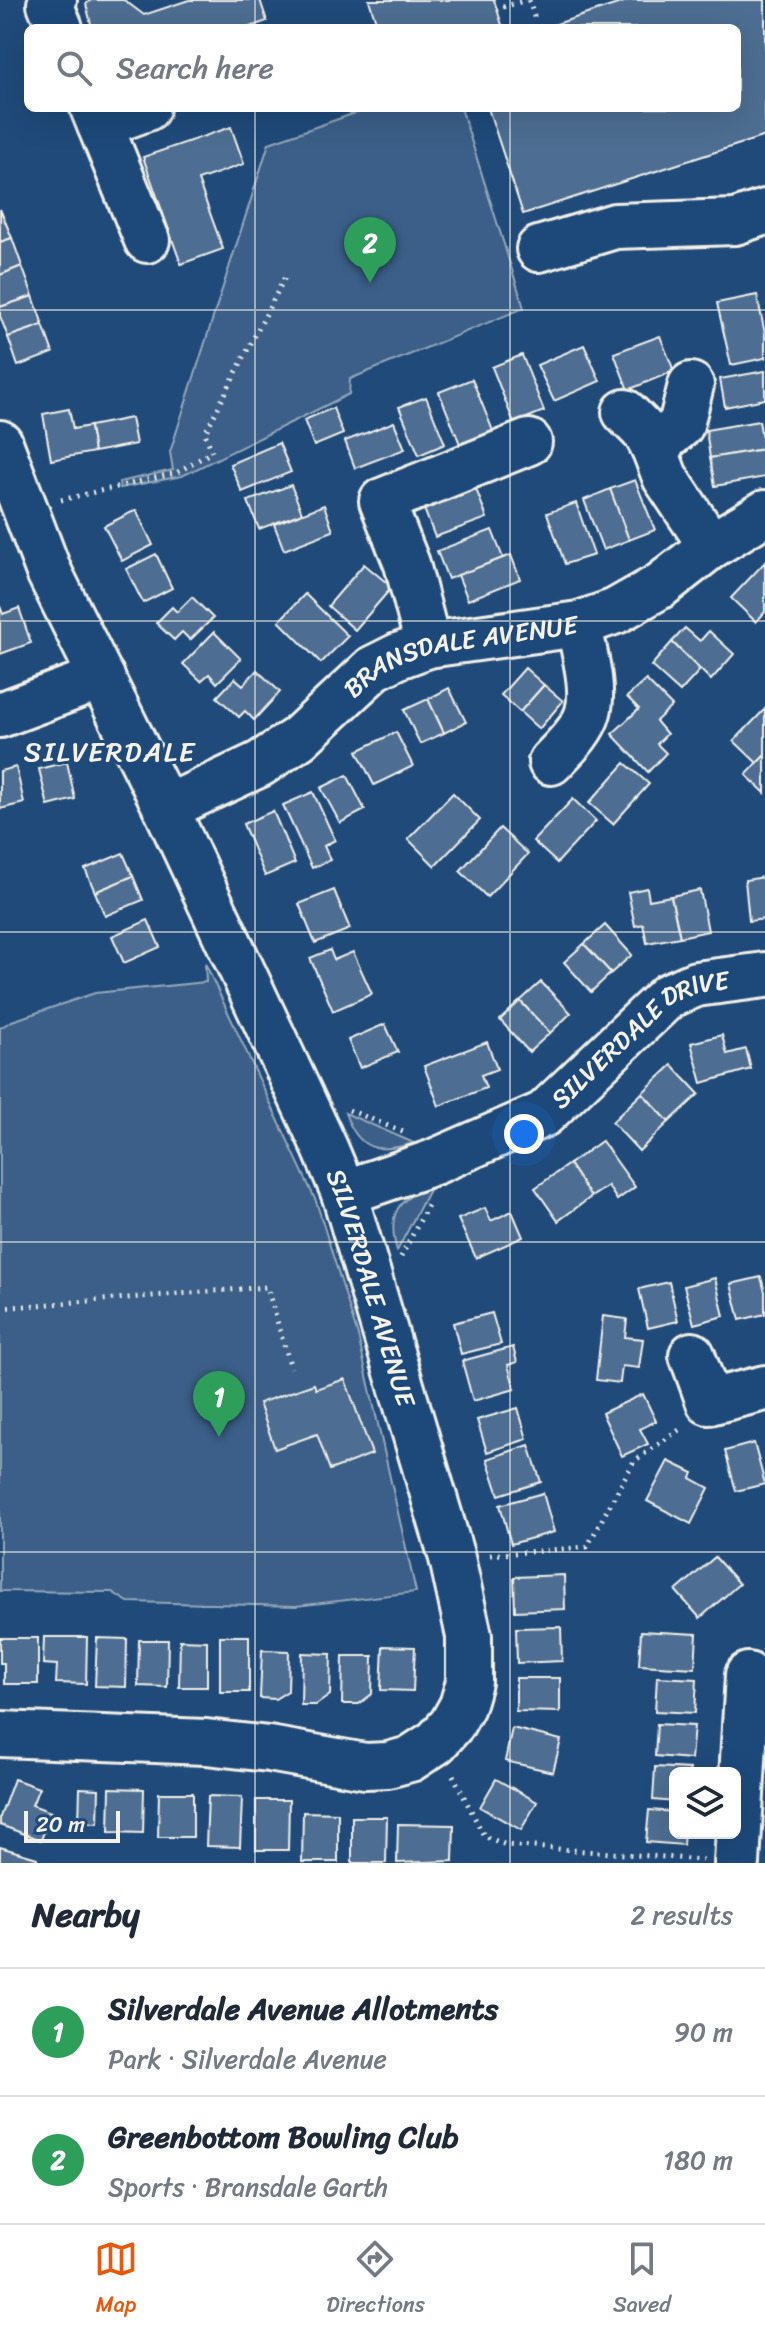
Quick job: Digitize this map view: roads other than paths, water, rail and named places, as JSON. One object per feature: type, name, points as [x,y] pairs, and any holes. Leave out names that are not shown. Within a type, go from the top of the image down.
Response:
[{"type":"street","points":[[122,112],[96,116],[147,240]]},
{"type":"street","points":[[539,249],[615,226],[735,222],[765,212]]},
{"type":"street","points":[[654,448],[681,425],[691,385]]},
{"type":"street","points":[[625,412],[646,433],[665,477],[711,546]]},
{"type":"street","points":[[428,645],[407,564],[382,501],[529,442]]},
{"type":"street","name":"SILVERDALE AVENUE","points":[[0,443],[49,572],[166,808],[344,1193],[452,1558],[466,1617],[471,1668],[462,1706],[452,1724],[420,1754],[399,1762],[365,1766],[269,1749],[206,1742],[0,1734]]},
{"type":"street","name":"BRANSDALE AVENUE","points":[[166,808],[260,764],[299,738],[374,668],[428,645],[579,624],[616,611],[660,586],[711,546],[765,513]]},
{"type":"street","points":[[551,762],[579,729],[588,711],[589,688],[579,624]]},
{"type":"street","points":[[0,715],[102,677]]},
{"type":"street","name":"SILVERDALE DRIVE","points":[[344,1193],[434,1162],[544,1114],[668,996],[696,984],[765,975]]},
{"type":"street","points":[[692,1355],[709,1402],[765,1388]]},
{"type":"street","points":[[737,1863],[748,1675]]},
{"type":"place","name":"Greenbottom Bowling Club","points":[[370,283]]},
{"type":"place","name":"Silverdale Avenue Allotments","points":[[219,1437]]},
{"type":"district","name":"SILVERDALE","points":[[110,751]]}]
